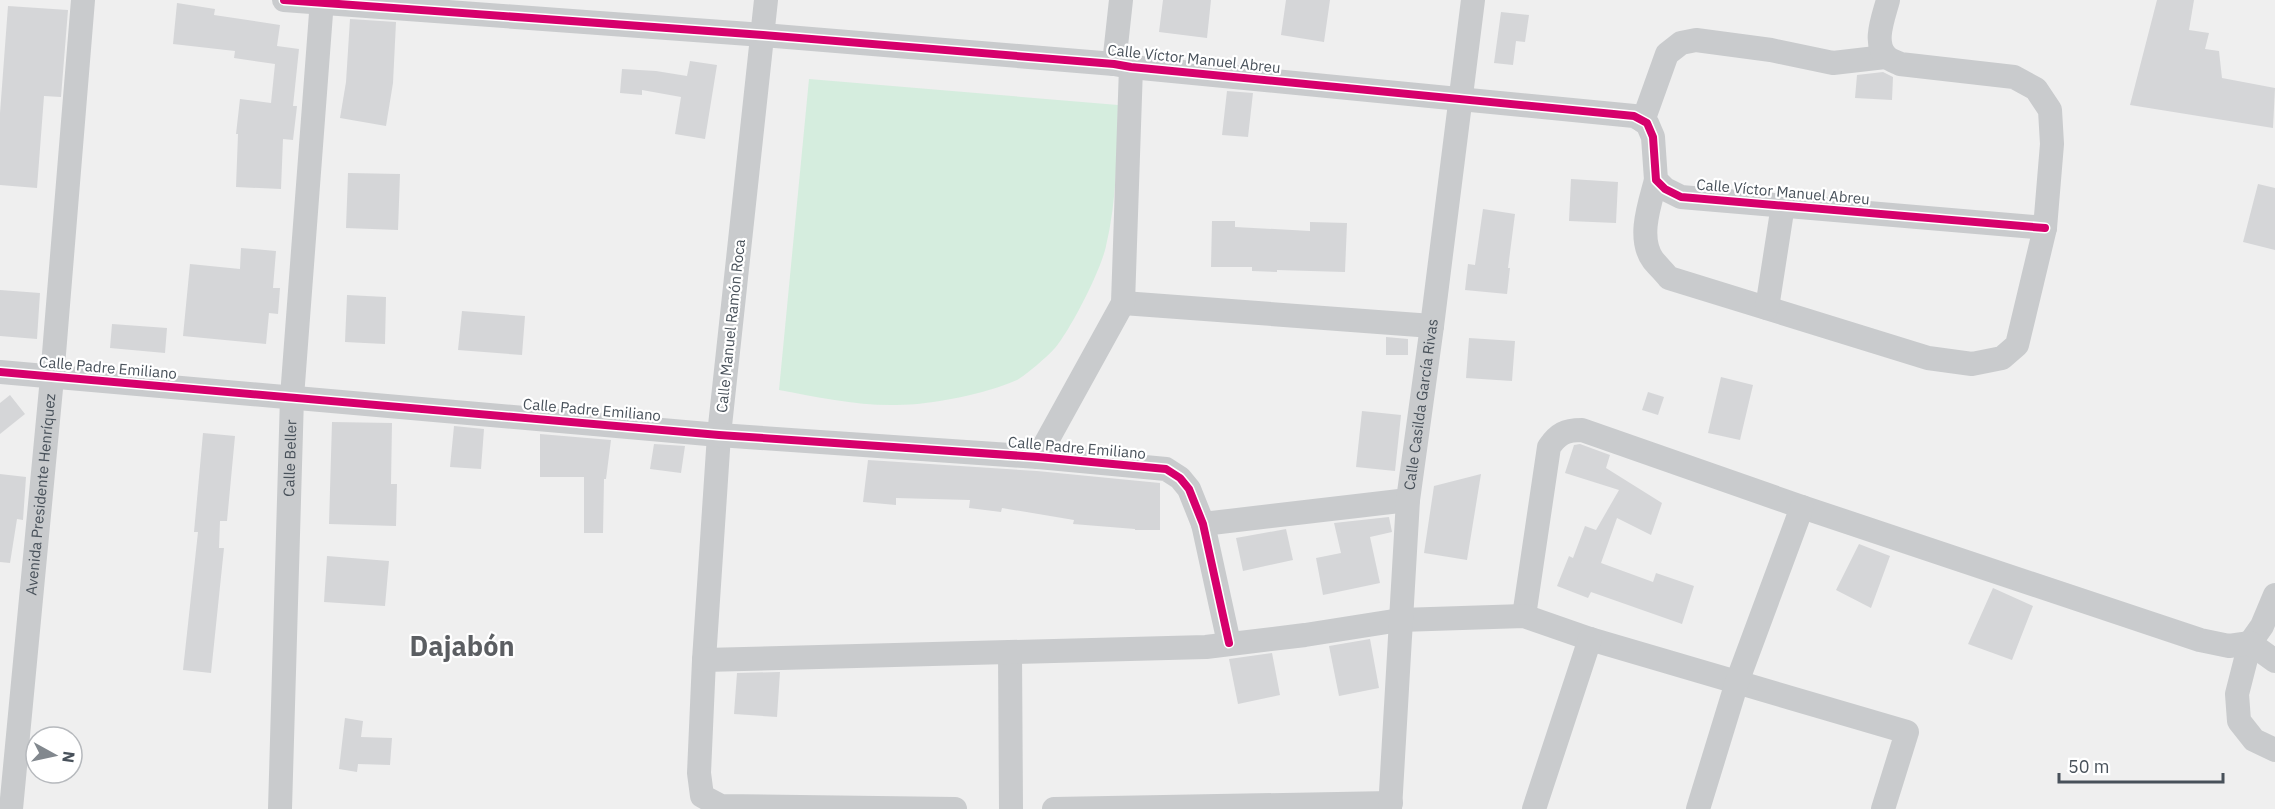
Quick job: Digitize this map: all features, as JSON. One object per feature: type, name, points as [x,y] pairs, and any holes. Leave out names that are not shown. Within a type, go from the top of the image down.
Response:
[{"type":"street","name":"Avenida Presidente Henríquez","points":[[11,809],[52,378],[83,0]]},
{"type":"street","name":"Calle Víctor Manuel Abreu","points":[[284,0],[763,34],[1634,116],[1643,121]]},
{"type":"street","name":"Calle Manuel Ramón Roca","points":[[766,0],[719,435],[704,660],[699,773],[702,796],[721,806],[955,809]]},
{"type":"street","points":[[1038,457],[1123,303],[1121,0]]},
{"type":"street","name":"Calle Casilda García Rivas","points":[[1391,806],[1408,500],[1473,0]]},
{"type":"street","points":[[1886,57],[1880,45],[1880,33],[1888,0]]},
{"type":"street","name":"Calle Beller","points":[[280,809],[292,397],[322,2]]},
{"type":"street","points":[[1696,40],[1771,50],[1833,63],[1886,57],[1900,64],[2014,77],[2036,88],[2050,110],[2052,144],[2044,228],[2017,345],[2002,358],[1972,364],[1928,358],[1669,278],[1651,258],[1646,234],[1646,214],[1656,180],[1653,137],[1647,123],[1643,121],[1667,54],[1681,43],[1696,40]]},
{"type":"street","name":"Calle Víctor Manuel Abreu","points":[[1656,180],[1665,189],[1681,197],[2044,228]]},
{"type":"street","points":[[1767,308],[1783,206]]},
{"type":"street","points":[[1123,303],[1432,326]]},
{"type":"street","name":"Calle Padre Emiliano","points":[[0,372],[719,435],[1038,457],[1166,469],[1180,478],[1189,489],[1203,524]]},
{"type":"street","points":[[1524,616],[1549,447],[1560,433],[1582,430],[1802,507],[2200,640],[2229,646],[2250,643],[2275,661]]},
{"type":"street","points":[[1229,643],[1203,524],[1408,500]]},
{"type":"street","points":[[1698,809],[1737,682],[1802,507]]},
{"type":"street","points":[[2275,596],[2262,626],[2250,643],[2237,694],[2239,721],[2254,740],[2275,750]]},
{"type":"street","points":[[704,660],[1206,647],[1400,620],[1524,616],[1590,639],[1906,732],[1883,809]]},
{"type":"street","points":[[1534,809],[1590,639]]},
{"type":"street","points":[[1010,652],[1011,809]]},
{"type":"street","points":[[1054,809],[1391,806]]},
{"type":"green space","points":[[809,79],[1118,105],[1114,194],[1110,229],[1103,256],[1085,299],[1062,339],[1047,356],[1021,378],[974,394],[941,401],[910,404],[853,403],[779,390]]},
{"type":"building","points":[[1163,0],[1211,0],[1207,38],[1159,32]]},
{"type":"building","points":[[1286,0],[1330,0],[1324,42],[1281,35]]},
{"type":"building","points":[[2157,0],[2194,0],[2189,30],[2209,33],[2205,49],[2219,51],[2222,78],[2275,88],[2273,128],[2130,105]]},
{"type":"building","points":[[177,3],[215,9],[214,15],[280,25],[277,46],[299,49],[293,106],[297,106],[293,140],[283,139],[281,189],[236,187],[238,134],[236,134],[240,99],[271,103],[275,64],[234,58],[235,51],[173,44]]},
{"type":"building","points":[[8,6],[68,10],[61,97],[44,96],[37,188],[0,185],[0,113]]},
{"type":"building","points":[[1501,12],[1529,15],[1525,42],[1516,41],[1513,65],[1494,63]]},
{"type":"building","points":[[350,19],[396,22],[393,83],[386,126],[340,118],[346,82]]},
{"type":"building","points":[[690,61],[717,65],[705,139],[675,134],[681,97],[642,90],[642,95],[620,93],[622,69],[687,76]]},
{"type":"building","points":[[1883,72],[1893,77],[1892,100],[1855,98],[1857,75]]},
{"type":"building","points":[[1227,91],[1253,93],[1248,137],[1222,135]]},
{"type":"building","points":[[348,173],[400,174],[398,230],[346,228]]},
{"type":"building","points":[[1571,179],[1618,182],[1616,223],[1569,221]]},
{"type":"building","points":[[2258,184],[2275,188],[2275,250],[2243,242]]},
{"type":"building","points":[[1483,209],[1515,214],[1507,294],[1465,290],[1468,264],[1475,265]]},
{"type":"building","points":[[1212,221],[1235,221],[1235,227],[1310,231],[1310,222],[1347,223],[1345,272],[1277,270],[1277,272],[1252,271],[1252,267],[1211,267]]},
{"type":"building","points":[[241,248],[276,251],[273,288],[280,288],[278,314],[269,313],[266,344],[183,336],[190,264],[240,269]]},
{"type":"building","points":[[0,290],[40,293],[37,339],[0,336]]},
{"type":"building","points":[[347,295],[386,297],[385,344],[345,342]]},
{"type":"building","points":[[462,311],[525,316],[522,355],[458,350]]},
{"type":"building","points":[[112,324],[167,328],[165,353],[110,348]]},
{"type":"building","points":[[1386,337],[1408,339],[1408,355],[1386,355]]},
{"type":"building","points":[[1469,338],[1515,341],[1512,381],[1466,378]]},
{"type":"building","points":[[1721,377],[1753,385],[1740,440],[1708,433]]},
{"type":"building","points":[[1648,392],[1664,397],[1658,415],[1642,410]]},
{"type":"building","points":[[10,395],[25,414],[0,434],[0,403]]},
{"type":"building","points":[[1362,411],[1401,415],[1395,471],[1356,467]]},
{"type":"building","points":[[332,422],[392,423],[391,484],[397,484],[396,526],[329,524]]},
{"type":"building","points":[[454,426],[484,429],[481,469],[450,467]]},
{"type":"building","points":[[203,433],[235,436],[227,521],[220,521],[219,548],[224,548],[211,673],[183,670],[198,532],[194,532]]},
{"type":"building","points":[[540,434],[611,440],[606,479],[604,479],[603,533],[584,533],[584,477],[540,477]]},
{"type":"building","points":[[654,444],[685,446],[681,473],[650,469]]},
{"type":"building","points":[[1580,444],[1610,455],[1606,468],[1662,503],[1651,535],[1617,518],[1601,563],[1653,582],[1656,573],[1694,586],[1682,624],[1591,592],[1588,598],[1557,586],[1569,556],[1573,558],[1585,526],[1596,530],[1619,490],[1565,473],[1574,445]]},
{"type":"building","points":[[868,460],[1037,471],[1160,483],[1160,530],[1073,524],[1074,520],[1002,508],[1001,512],[969,508],[970,500],[896,498],[896,505],[863,502]]},
{"type":"building","points":[[0,474],[26,477],[23,520],[17,519],[10,563],[0,562]]},
{"type":"building","points":[[1481,474],[1467,560],[1424,553],[1434,486]]},
{"type":"building","points":[[1389,517],[1392,532],[1370,537],[1380,583],[1323,595],[1316,558],[1341,553],[1334,523]]},
{"type":"building","points":[[1286,529],[1293,560],[1243,571],[1236,538]]},
{"type":"building","points":[[1859,544],[1890,556],[1871,608],[1836,590]]},
{"type":"building","points":[[327,556],[389,561],[385,606],[324,602]]},
{"type":"building","points":[[1993,588],[2033,606],[2012,660],[1968,644]]},
{"type":"building","points":[[1370,639],[1379,688],[1339,696],[1329,646]]},
{"type":"building","points":[[1272,653],[1280,695],[1238,704],[1229,659]]},
{"type":"building","points":[[780,672],[777,717],[734,714],[737,673]]},
{"type":"building","points":[[345,718],[363,721],[361,737],[392,738],[390,765],[358,764],[357,772],[339,769]]},
{"type":"cycle path","points":[[284,0],[763,35],[1114,64],[1634,116],[1647,123],[1653,137],[1656,180],[1665,189],[1681,197],[2045,228]]},
{"type":"cycle path","points":[[0,372],[719,435],[1038,457],[1166,469],[1180,478],[1189,489],[1203,524],[1229,643]]},
{"type":"district","name":"Dajabón","points":[[462,647]]}]
